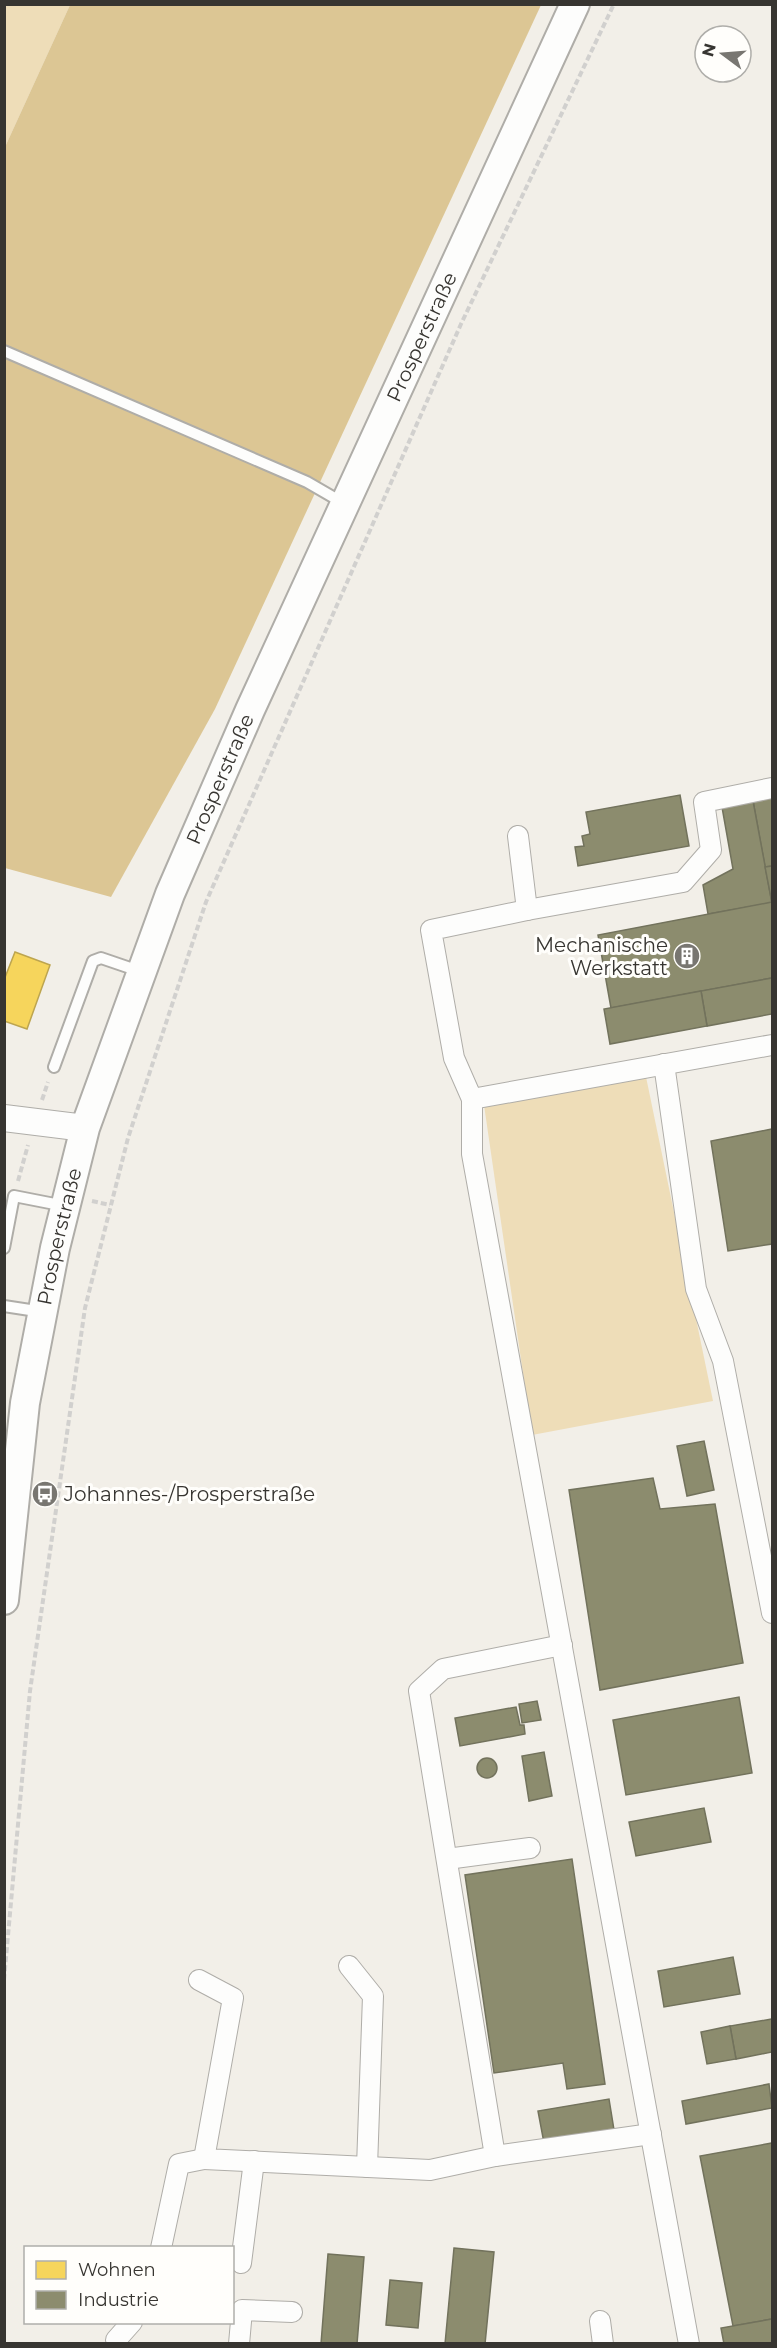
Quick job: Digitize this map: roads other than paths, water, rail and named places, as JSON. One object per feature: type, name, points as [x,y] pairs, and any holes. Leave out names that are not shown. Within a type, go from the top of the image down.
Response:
[{"type":"main road","name":"Prosperstraße","points":[[4,1600],[18,1436],[55,1248],[85,1128],[184,861],[250,710],[575,4]]},
{"type":"street","points":[[689,2343],[472,1154],[472,1099],[454,1058],[431,930],[683,882],[711,850],[704,802],[772,788]]},
{"type":"street","points":[[518,836],[527,910]]},
{"type":"street","points":[[472,1099],[772,1046]]},
{"type":"street","points":[[664,1064],[696,1289],[723,1361],[772,1613]]},
{"type":"street","points":[[4,1118],[85,1128]]},
{"type":"street","points":[[495,2156],[419,1691],[443,1669],[562,1645]]},
{"type":"street","points":[[447,1859],[530,1848]]},
{"type":"street","points":[[350,1966],[373,1996],[367,2167]]},
{"type":"street","points":[[199,1980],[233,1998],[204,2159]]},
{"type":"street","points":[[161,2246],[179,2164],[204,2159],[430,2170],[495,2156],[651,2134]]},
{"type":"street","points":[[241,2263],[254,2161]]},
{"type":"street","points":[[239,2343],[242,2310],[292,2312]]},
{"type":"street","points":[[600,2321],[603,2343]]},
{"type":"street","points":[[116,2340],[130,2324]]},
{"type":"lane","points":[[4,351],[307,482],[345,504]]},
{"type":"lane","points":[[54,1067],[93,961],[101,958],[142,972]]},
{"type":"lane","points":[[4,1248],[14,1196],[65,1206]]},
{"type":"lane","points":[[4,1306],[43,1312]]},
{"type":"place","name":"Mechanische Werkstatt","points":[[687,956]]},
{"type":"place","name":"Johannes-/Prosperstraße","points":[[45,1494]]}]
